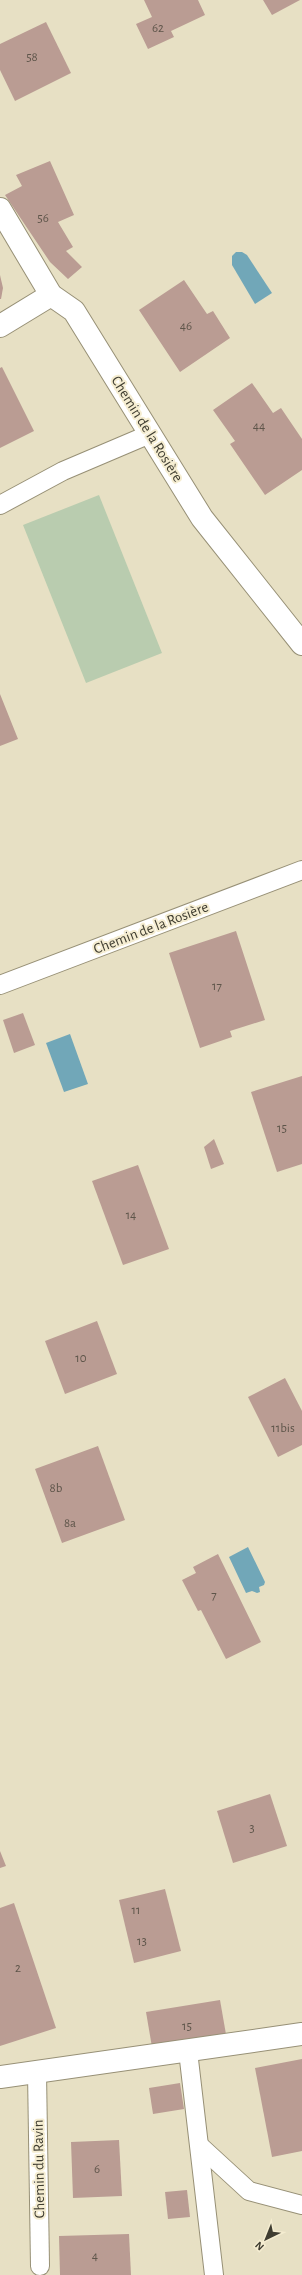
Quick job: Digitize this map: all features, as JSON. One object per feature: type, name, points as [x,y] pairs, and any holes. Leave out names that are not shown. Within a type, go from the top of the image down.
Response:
[{"type":"street","name":"Chemin de la Rosière","points":[[0,208],[51,295],[74,311],[202,518],[302,644]]},
{"type":"street","points":[[0,326],[51,295]]},
{"type":"street","points":[[0,2077],[302,2034]]},
{"type":"lane","points":[[0,505],[63,471],[150,434]]},
{"type":"lane","name":"Chemin de la Rosière","points":[[0,985],[302,870]]},
{"type":"lane","points":[[188,2051],[214,2275]]},
{"type":"lane","name":"Chemin du Ravin","points":[[37,2072],[40,2266]]},
{"type":"lane","points":[[200,2146],[249,2191],[302,2205]]},
{"type":"green space","points":[[99,495],[162,653],[86,683],[23,525]]},
{"type":"water","points":[[236,252],[242,252],[247,255],[272,293],[255,304],[232,265],[232,256]]},
{"type":"water","points":[[70,1034],[88,1084],[64,1092],[46,1043]]},
{"type":"water","points":[[248,1547],[265,1582],[264,1585],[259,1587],[260,1592],[257,1593],[252,1591],[246,1593],[229,1557]]},
{"type":"building","points":[[144,0],[198,0],[205,15],[171,31],[174,37],[148,49],[136,24],[152,17]]},
{"type":"building","points":[[263,0],[300,0],[272,15]]},
{"type":"building","points":[[46,22],[71,73],[15,101],[0,70],[0,44]]},
{"type":"building","points":[[50,161],[74,215],[58,222],[73,247],[66,251],[82,267],[68,279],[50,262],[5,195],[22,186],[16,175]]},
{"type":"building","points":[[0,275],[3,288],[1,299],[0,299]]},
{"type":"building","points":[[184,280],[207,314],[213,311],[230,338],[180,372],[139,310]]},
{"type":"building","points":[[2,367],[34,431],[0,448],[0,368]]},
{"type":"building","points":[[252,383],[273,413],[281,408],[302,439],[302,470],[265,495],[230,444],[235,441],[213,410]]},
{"type":"building","points":[[0,694],[18,739],[0,746]]},
{"type":"building","points":[[236,931],[265,1020],[230,1031],[232,1037],[200,1048],[169,953]]},
{"type":"building","points":[[23,1013],[35,1045],[14,1053],[3,1020]]},
{"type":"building","points":[[302,1076],[302,1164],[277,1172],[251,1092]]},
{"type":"building","points":[[214,1139],[224,1164],[211,1169],[204,1147]]},
{"type":"building","points":[[138,1165],[169,1249],[123,1265],[92,1181]]},
{"type":"building","points":[[97,1321],[117,1374],[65,1394],[45,1341]]},
{"type":"building","points":[[285,1378],[302,1411],[302,1445],[278,1457],[248,1397]]},
{"type":"building","points":[[98,1446],[125,1520],[62,1543],[35,1469]]},
{"type":"building","points":[[218,1554],[261,1642],[226,1659],[201,1610],[198,1611],[182,1580],[196,1573],[193,1567]]},
{"type":"building","points":[[270,1794],[287,1846],[233,1863],[217,1811]]},
{"type":"building","points":[[0,1851],[6,1866],[0,1868]]},
{"type":"building","points":[[165,1889],[181,1951],[134,1963],[119,1900]]},
{"type":"building","points":[[14,1903],[56,2028],[0,2046],[0,1908]]},
{"type":"building","points":[[220,2000],[227,2040],[153,2053],[146,2012]]},
{"type":"building","points":[[302,2059],[302,2151],[272,2157],[255,2068]]},
{"type":"building","points":[[180,2083],[184,2109],[153,2114],[149,2088]]},
{"type":"building","points":[[119,2140],[122,2196],[73,2198],[71,2142]]},
{"type":"building","points":[[187,2190],[190,2217],[168,2219],[165,2192]]},
{"type":"building","points":[[129,2234],[131,2275],[60,2275],[59,2236]]}]
